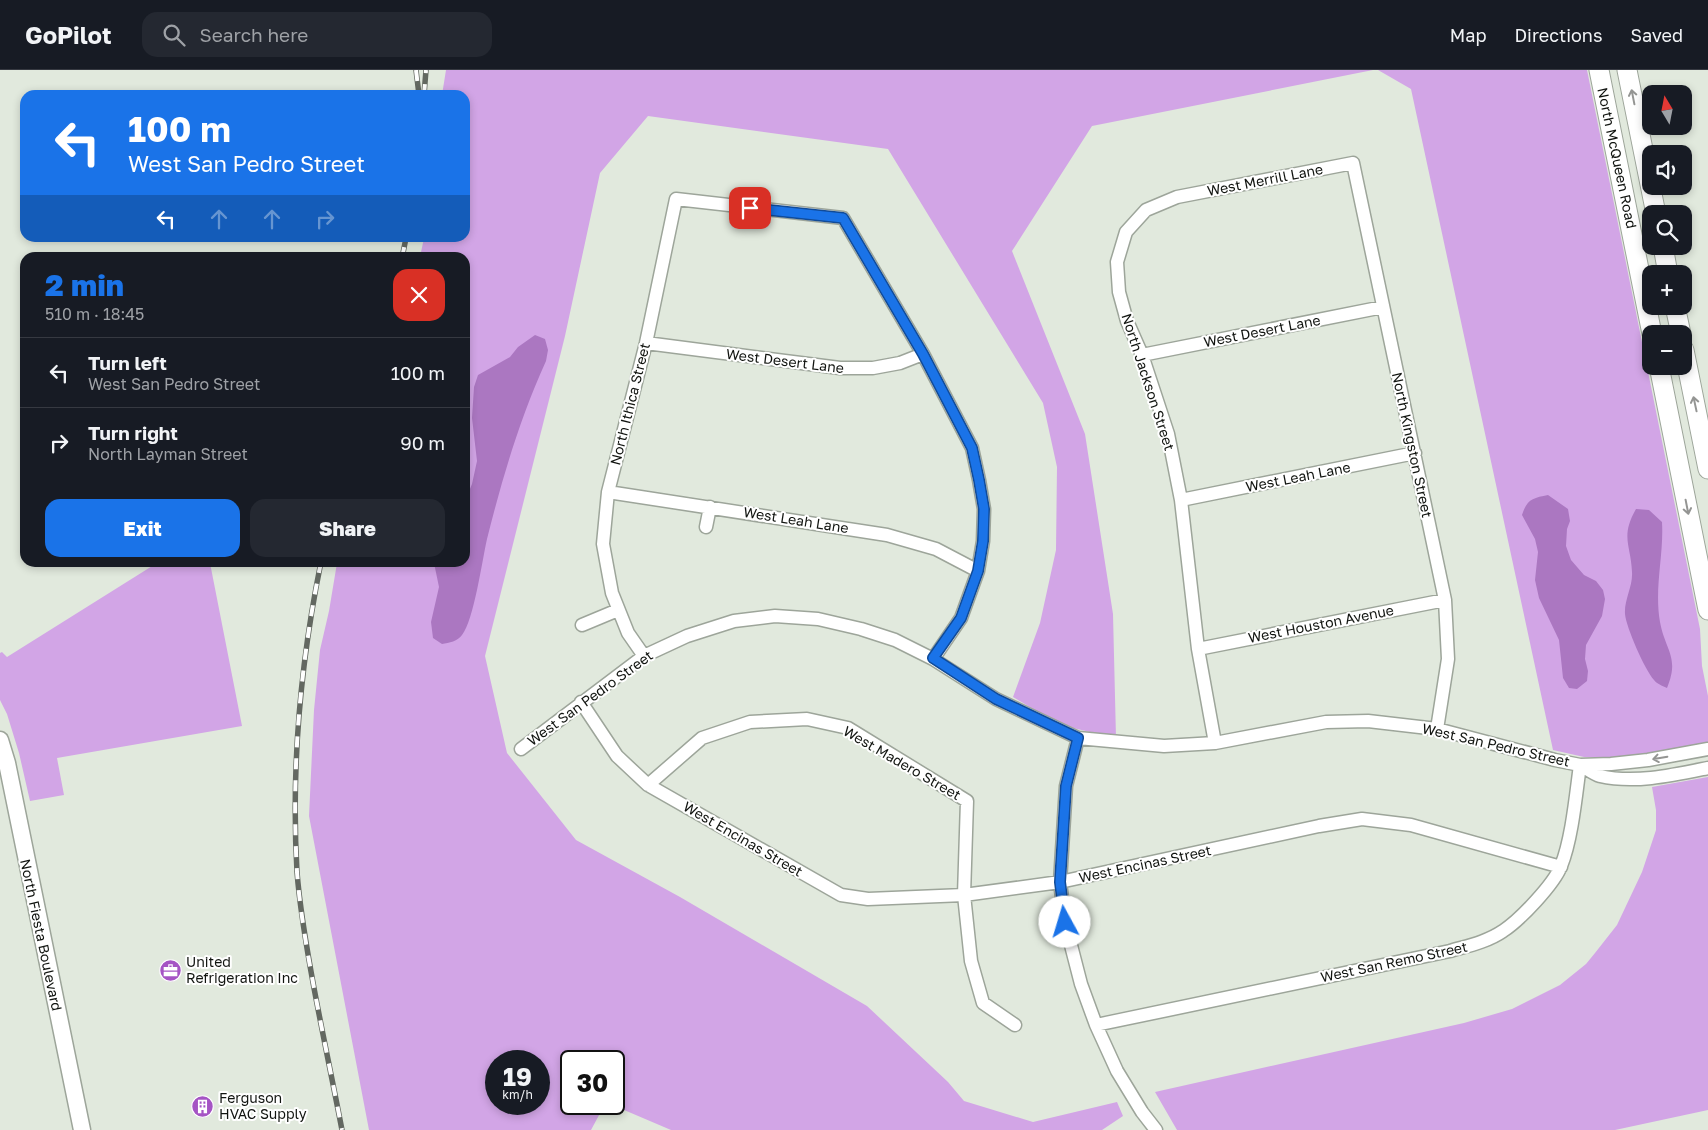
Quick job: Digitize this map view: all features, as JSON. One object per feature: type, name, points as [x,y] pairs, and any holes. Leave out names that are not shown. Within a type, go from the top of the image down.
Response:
[{"type":"main road","name":"North McQueen Road","points":[[1599,70],[1650,325]]},
{"type":"main road","name":"North McQueen Road","points":[[1628,70],[1654,205]]},
{"type":"main road","points":[[1636,253],[1642,251]]},
{"type":"main road","points":[[1661,375],[1706,586],[1708,610]]},
{"type":"main road","points":[[1689,375],[1708,469]]},
{"type":"street","name":"West Merrill Lane","points":[[1177,197],[1353,163]]},
{"type":"street","name":"North Kingston Street","points":[[1353,163],[1445,600],[1448,659],[1437,729]]},
{"type":"street","name":"North Jackson Street","points":[[1177,197],[1146,210],[1126,232],[1117,262],[1119,292],[1127,322],[1142,355],[1168,434],[1181,500],[1198,649],[1215,743]]},
{"type":"street","name":"North Ithica Street","points":[[644,656],[628,633],[618,610],[612,593],[603,544],[608,492],[646,343],[676,199],[843,218],[923,354]]},
{"type":"street","name":"West Desert Lane","points":[[1142,355],[1383,307]]},
{"type":"street","name":"West Desert Lane","points":[[646,343],[840,368],[872,368],[900,363],[923,354]]},
{"type":"street","points":[[923,354],[972,448],[984,509],[983,541],[978,571],[961,618],[933,658]]},
{"type":"street","name":"West Leah Lane","points":[[1181,500],[1415,453]]},
{"type":"street","name":"West Leah Lane","points":[[608,492],[888,534],[936,549],[978,571]]},
{"type":"street","points":[[706,527],[710,507]]},
{"type":"street","name":"West Houston Avenue","points":[[1198,649],[1445,600]]},
{"type":"street","points":[[582,625],[618,610]]},
{"type":"street","name":"West San Pedro Street","points":[[521,749],[644,656],[687,636],[734,621],[774,616],[818,619],[895,640],[933,658],[996,699],[1078,738],[1164,746],[1215,743],[1326,722],[1368,721],[1437,729],[1555,760],[1580,764],[1611,764],[1648,760],[1708,749]]},
{"type":"street","name":"West Encinas Street","points":[[581,702],[617,756],[648,785],[841,895],[868,899],[964,895],[1060,882],[1309,828],[1362,819],[1411,825],[1561,867]]},
{"type":"street","name":"West Madero Street","points":[[648,785],[702,738],[750,722],[807,720],[848,728],[967,801],[964,895]]},
{"type":"street","points":[[1078,738],[1066,786],[1060,882],[1065,922],[1081,984],[1096,1025],[1117,1071],[1142,1112],[1156,1130]]},
{"type":"street","name":"North Fiesta Boulevard","points":[[0,740],[7,763],[82,1130]]},
{"type":"street","name":"West San Pedro Street","points":[[1580,764],[1599,776],[1630,778],[1666,776],[1708,768]]},
{"type":"street","name":"West San Remo Street","points":[[1096,1025],[1450,951],[1478,943],[1503,931],[1538,900],[1561,867],[1568,840],[1580,764]]},
{"type":"street","points":[[964,895],[971,961],[983,1003],[1015,1025]]},
{"type":"shaded area","points":[[446,70],[1373,70],[1092,126],[1012,251],[1085,434],[1113,614],[1116,738],[1060,725],[1013,697],[1040,623],[1056,550],[1057,467],[1043,403],[888,149],[648,116],[600,173],[565,336],[485,656],[507,753],[576,840],[680,897],[867,1006],[948,1082],[964,1101],[1033,1122],[1117,1102],[1123,1116],[1102,1130],[671,1130],[625,1110],[625,1050],[560,1050],[560,1115],[599,1115],[591,1130],[369,1130],[309,816],[314,710],[320,650],[336,567],[470,567],[470,252],[421,252],[423,242],[470,242],[470,90],[443,90]]},
{"type":"shaded area","points":[[1378,70],[1587,70],[1642,342],[1642,375],[1649,375],[1700,629],[1702,666],[1708,696],[1708,744],[1617,759],[1584,757],[1553,750],[1411,89]]},
{"type":"shaded area","points":[[535,335],[545,339],[548,350],[546,361],[528,404],[505,471],[487,539],[470,617],[458,639],[442,644],[433,638],[431,622],[439,587],[435,567],[470,567],[470,489],[477,461],[472,418],[474,387],[478,375],[510,357],[518,347]]},
{"type":"shaded area","points":[[1548,495],[1568,509],[1570,521],[1567,529],[1566,546],[1571,560],[1584,575],[1596,581],[1603,590],[1605,599],[1602,616],[1586,645],[1587,681],[1577,689],[1569,688],[1563,678],[1559,640],[1539,598],[1535,580],[1538,552],[1535,539],[1522,515],[1528,502]]},
{"type":"shaded area","points":[[1636,509],[1649,510],[1662,522],[1658,609],[1662,632],[1672,661],[1671,677],[1667,688],[1660,685],[1650,675],[1632,638],[1626,620],[1626,604],[1632,577],[1627,534]]},
{"type":"shaded area","points":[[151,567],[211,567],[242,726],[57,758],[64,795],[30,801],[19,753],[7,714],[0,700],[0,653],[2,652],[7,657]]},
{"type":"shaded area","points":[[1708,777],[1708,1110],[1615,1130],[1177,1130],[1155,1092],[1464,1023],[1512,1009],[1560,985],[1586,964],[1617,925],[1642,872],[1656,830],[1656,810],[1652,787]]},
{"type":"railway","points":[[416,70],[418,90]]},
{"type":"railway","points":[[424,90],[426,70]]},
{"type":"railway","points":[[403,252],[405,242]]},
{"type":"railway","points":[[320,567],[308,639],[299,716],[296,755],[295,833],[297,872],[304,930],[342,1130]]},
{"type":"place","name":"United Refrigeration Inc","points":[[170,970]]},
{"type":"place","name":"Ferguson HVAC Supply","points":[[203,1106]]},
{"type":"route","points":[[750,208],[843,218],[923,354],[972,448],[984,509],[983,541],[978,571],[961,618],[933,658],[996,699],[1078,738],[1066,786],[1060,882],[1065,922]]}]
